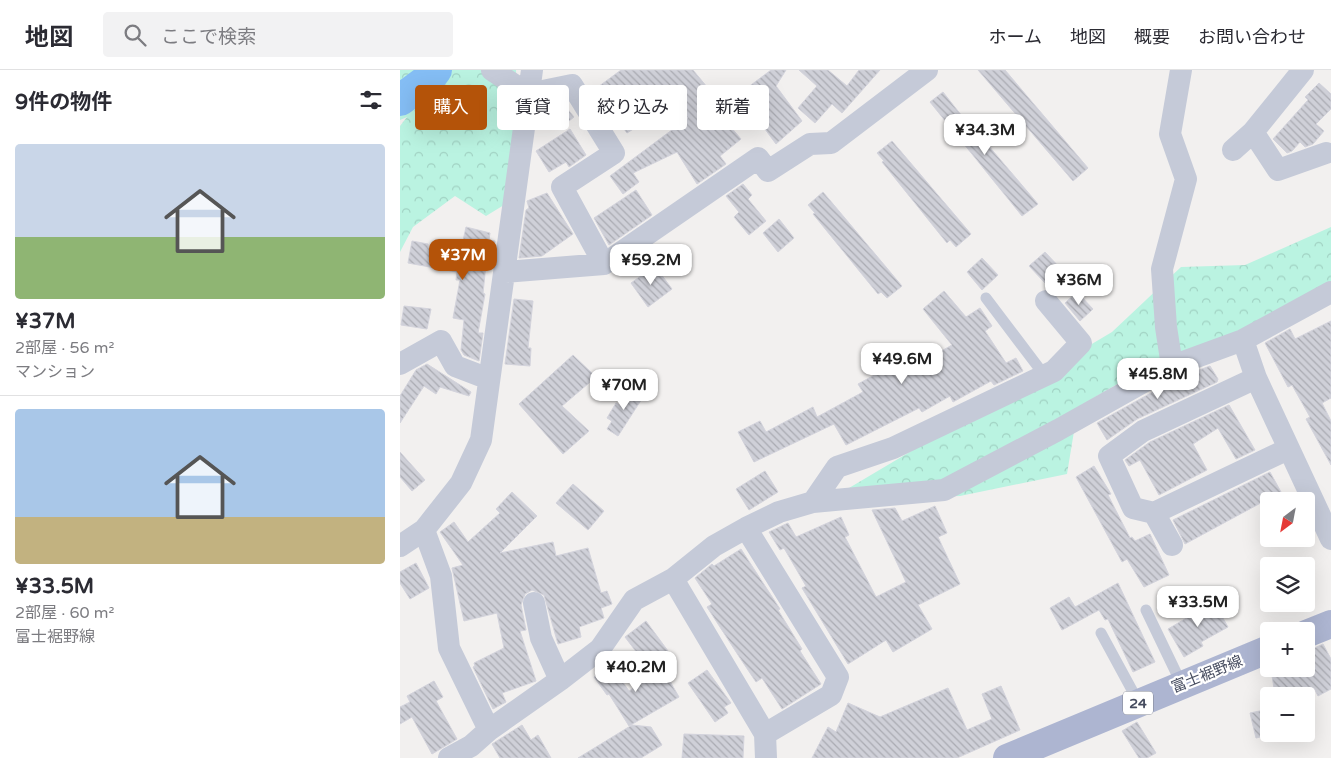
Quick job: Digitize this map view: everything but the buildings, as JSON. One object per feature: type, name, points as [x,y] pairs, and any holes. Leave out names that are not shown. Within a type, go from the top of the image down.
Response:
[{"type":"main road","points":[[1315,630],[1331,624]]},
{"type":"main road","name":"富士裾野線","points":[[1007,758],[1260,653]]},
{"type":"street","points":[[492,70],[514,85]]},
{"type":"street","points":[[530,85],[532,70]]},
{"type":"street","points":[[505,272],[604,264],[758,158],[768,171],[810,144],[830,142],[927,70]]},
{"type":"street","points":[[1172,366],[1166,327],[1162,269],[1186,179],[1170,134],[1180,70]]},
{"type":"street","points":[[1233,150],[1253,132],[1303,70]]},
{"type":"street","points":[[569,86],[572,85],[614,153],[562,187],[604,264]]},
{"type":"street","points":[[400,546],[424,530],[461,483],[481,440],[523,130]]},
{"type":"street","points":[[1253,132],[1278,170],[1326,153]]},
{"type":"street","points":[[449,758],[471,746],[489,730],[600,649],[634,600],[674,579],[714,546],[746,528],[779,512],[813,502],[944,490],[1058,430],[1172,366],[1243,340],[1331,292]]},
{"type":"street","points":[[813,502],[837,467],[894,448],[1054,371],[1081,343],[1046,301]]},
{"type":"street","points":[[1243,340],[1256,378],[1331,539]]},
{"type":"street","points":[[400,364],[441,341],[455,366],[488,379]]},
{"type":"street","points":[[1256,378],[1143,431],[1109,456],[1133,508],[1154,513],[1288,449]]},
{"type":"street","points":[[1154,513],[1172,545]]},
{"type":"street","points":[[746,528],[838,677],[831,694],[766,734]]},
{"type":"street","points":[[424,530],[441,576],[449,648],[489,730]]},
{"type":"street","points":[[674,579],[766,734],[766,758]]},
{"type":"street","points":[[534,603],[541,638],[560,680]]},
{"type":"lane","points":[[986,298],[1045,376]]},
{"type":"lane","points":[[1146,610],[1182,685]]},
{"type":"lane","points":[[1101,634],[1139,702]]},
{"type":"green space","points":[[400,70],[516,70],[516,85],[497,85],[497,130],[513,130],[504,205],[486,216],[455,196],[413,227],[400,252],[400,126],[407,117],[400,120]]},
{"type":"green space","points":[[1331,227],[1331,297],[1138,372],[1078,407],[1067,474],[960,496],[835,500],[849,488],[1112,332],[1181,267],[1245,265]]},
{"type":"waterway","points":[[400,100],[430,78],[436,70]]}]
